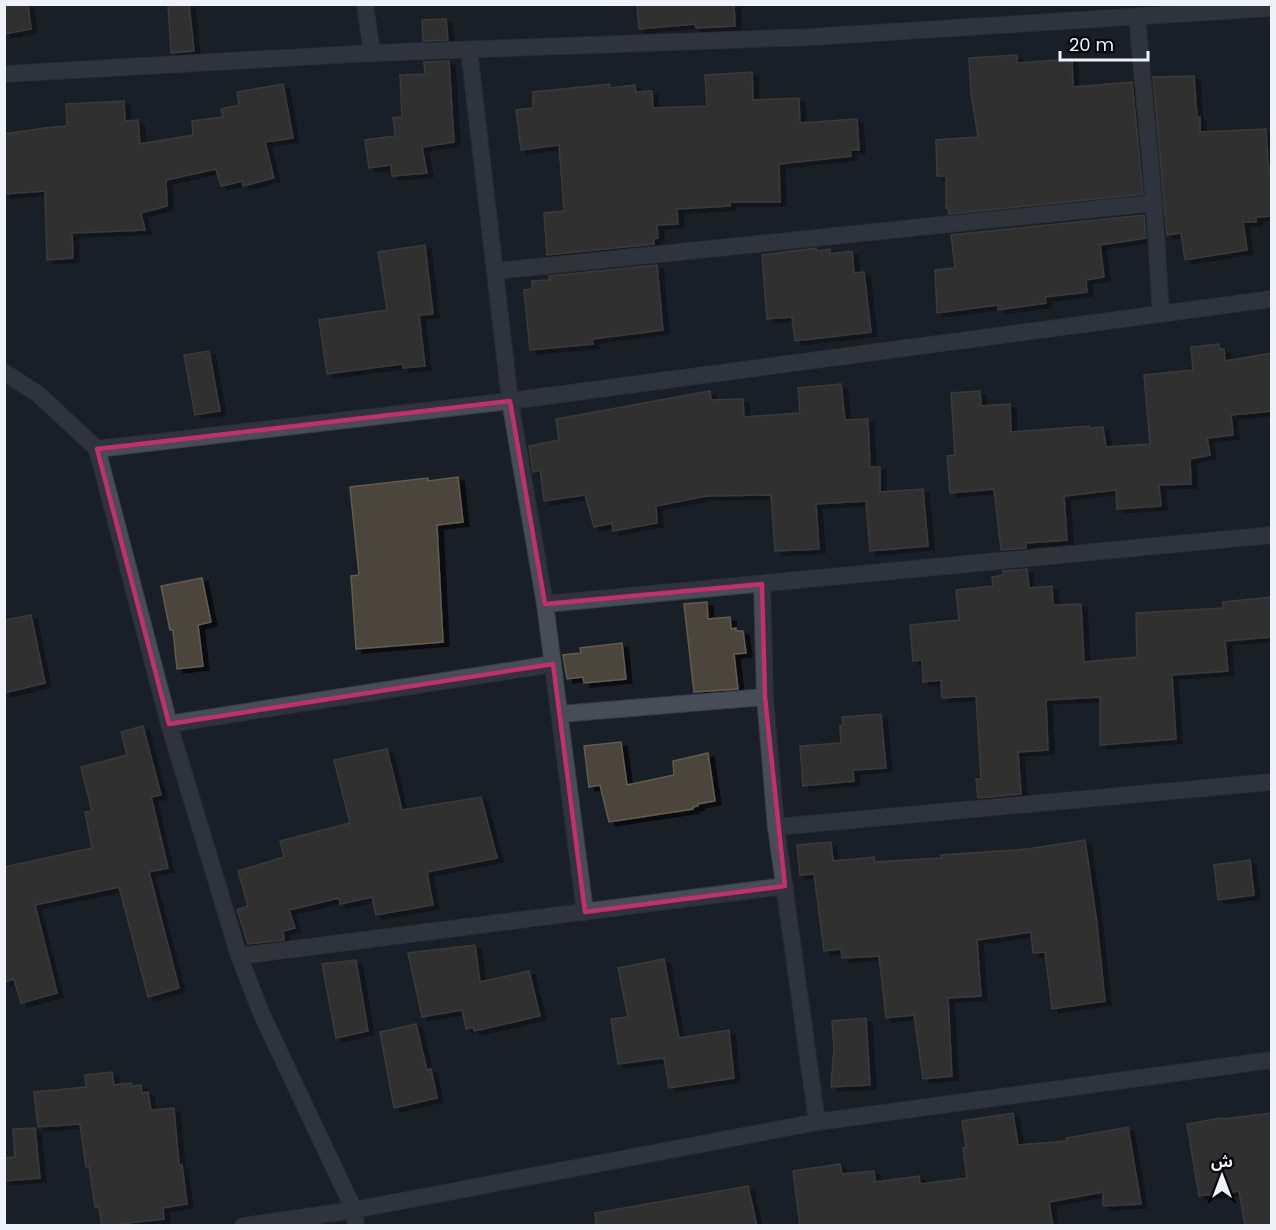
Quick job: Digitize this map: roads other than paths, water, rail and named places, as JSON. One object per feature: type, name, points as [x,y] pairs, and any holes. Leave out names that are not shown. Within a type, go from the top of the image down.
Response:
[{"type":"street","points":[[365,4],[372,53]]},
{"type":"street","points":[[4,74],[372,53],[811,37],[1272,8]]},
{"type":"street","points":[[1137,17],[1154,203],[1161,314]]},
{"type":"street","points":[[469,51],[510,401],[545,604],[585,912]]},
{"type":"street","points":[[496,271],[1154,203]]},
{"type":"street","points":[[97,449],[510,401],[1272,299]]},
{"type":"street","points":[[4,372],[39,394],[97,449],[169,724],[239,956],[262,1015],[355,1218]]},
{"type":"street","points":[[545,604],[1272,535]]},
{"type":"street","points":[[762,584],[765,697],[776,827],[817,1122]]},
{"type":"street","points":[[169,724],[553,664]]},
{"type":"street","points":[[560,714],[765,697]]},
{"type":"street","points":[[776,827],[1272,782]]},
{"type":"street","points":[[239,956],[784,886]]},
{"type":"street","points":[[243,1226],[355,1218],[817,1122],[1272,1060]]}]
